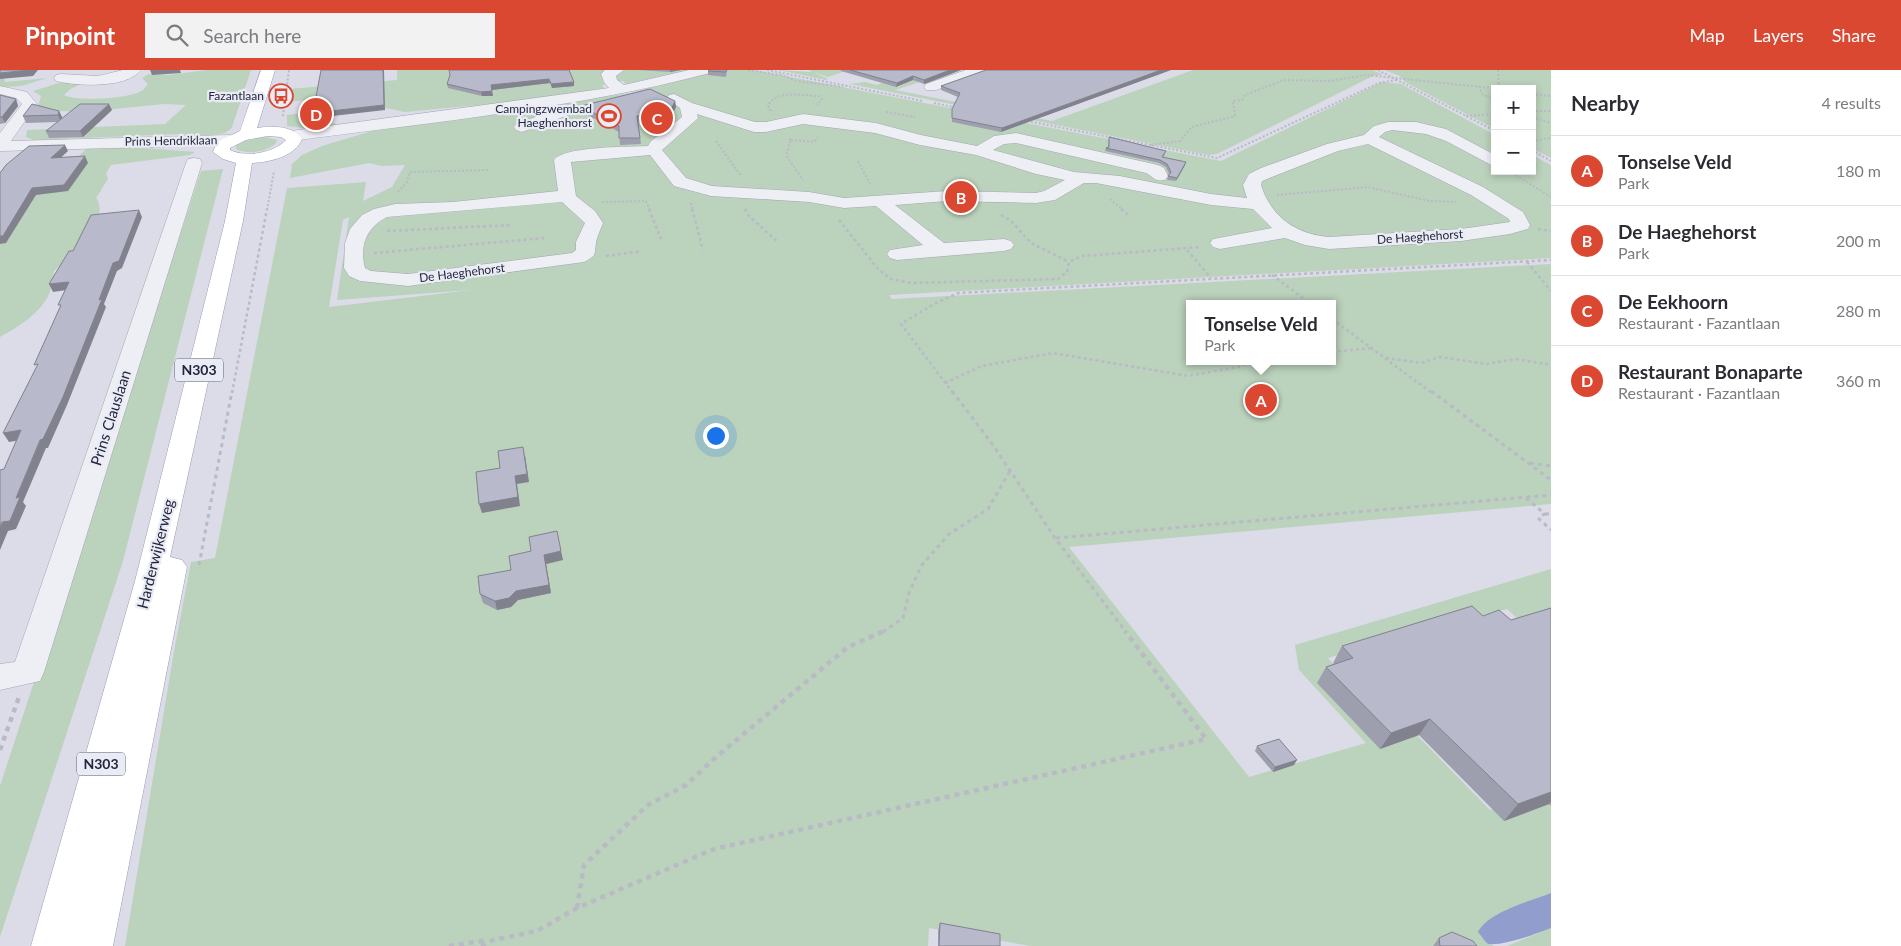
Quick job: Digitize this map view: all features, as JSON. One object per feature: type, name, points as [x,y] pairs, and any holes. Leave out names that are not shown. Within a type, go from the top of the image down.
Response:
[{"type":"main road","points":[[247,134],[268,70]]},
{"type":"main road","points":[[278,88],[282,70]]},
{"type":"main road","points":[[281,130],[281,150],[261,160],[226,155],[221,152],[225,144],[247,134],[281,130]]},
{"type":"main road","name":"Harderwijkerweg","points":[[52,946],[150,581],[234,221],[261,160]]},
{"type":"main road","name":"Harderwijkerweg","points":[[92,946],[169,578],[261,160]]},
{"type":"street","points":[[6,91],[40,84],[60,74],[86,80],[104,79],[128,74],[134,70]]},
{"type":"street","points":[[281,130],[381,124],[653,86],[705,70]]},
{"type":"street","points":[[931,86],[980,70]]},
{"type":"street","points":[[609,71],[612,82],[622,90]]},
{"type":"street","points":[[653,86],[687,106],[754,127],[766,127],[803,119],[876,128],[920,140],[979,151],[1042,170],[1073,177],[1103,178],[1224,203],[1257,200],[1252,185],[1255,178],[1266,172],[1334,147],[1370,139],[1380,127],[1424,127],[1447,135],[1491,160]]},
{"type":"street","points":[[522,127],[559,112],[621,103],[653,86]]},
{"type":"street","points":[[0,145],[30,104],[25,97],[6,91]]},
{"type":"street","points":[[654,150],[657,144],[690,118],[687,106]]},
{"type":"street","points":[[979,151],[1000,139],[1008,137],[1110,158],[1158,172],[1160,175],[1151,187]]},
{"type":"street","name":"De Haeghehorst","points":[[1257,200],[1287,232],[1296,238],[1329,243],[1485,232],[1511,229],[1520,225],[1516,216],[1478,191],[1370,139]]},
{"type":"street","name":"Prins Hendriklaan","points":[[0,145],[112,142],[225,144]]},
{"type":"street","points":[[654,150],[680,182],[686,185],[711,191],[796,196],[844,203],[881,202],[947,196],[1036,198],[1049,196],[1072,185],[1076,181],[1073,177]]},
{"type":"street","points":[[586,252],[586,242],[594,223],[590,215],[572,201],[563,171],[562,160],[564,158],[654,150]]},
{"type":"street","name":"Prins Clauslaan","points":[[14,675],[194,163]]},
{"type":"street","points":[[354,255],[357,233],[365,222],[387,210],[407,206],[452,207],[511,200],[572,201]]},
{"type":"street","points":[[881,202],[894,216],[919,232],[939,249]]},
{"type":"street","name":"De Haeghehorst","points":[[1220,243],[1260,234],[1287,232]]},
{"type":"street","points":[[897,254],[1004,245]]},
{"type":"street","name":"De Haeghehorst","points":[[354,255],[352,264],[356,272],[367,277],[408,280],[577,258],[586,252]]},
{"type":"path","points":[[281,130],[288,93],[286,83],[289,70]]},
{"type":"path","points":[[748,70],[781,75],[797,81],[869,90]]},
{"type":"path","points":[[767,70],[965,109]]},
{"type":"path","points":[[1378,70],[1493,130]]},
{"type":"path","points":[[1498,70],[1500,85]]},
{"type":"path","points":[[1148,145],[1180,141],[1192,127],[1235,116],[1233,101],[1242,100],[1245,95],[1284,80],[1329,81],[1366,75],[1397,80],[1425,80],[1491,88]]},
{"type":"path","points":[[1023,120],[1208,157],[1224,156],[1379,83],[1397,80]]},
{"type":"path","points":[[1479,86],[1482,94],[1491,98]]},
{"type":"path","points":[[1536,94],[1551,96]]},
{"type":"path","points":[[1536,111],[1551,111]]},
{"type":"path","points":[[1465,116],[1491,114]]},
{"type":"path","points":[[1536,118],[1551,123]]},
{"type":"path","points":[[1536,140],[1551,138]]},
{"type":"path","points":[[1536,152],[1551,160]]},
{"type":"path","points":[[786,155],[807,190],[804,194],[796,196]]},
{"type":"path","points":[[198,566],[261,160]]},
{"type":"path","points":[[858,161],[881,202]]},
{"type":"path","points":[[387,210],[386,204],[407,182],[410,172],[489,170]]},
{"type":"path","points":[[1515,175],[1551,197]]},
{"type":"path","points":[[686,185],[703,250]]},
{"type":"path","points":[[1257,200],[1368,187],[1429,201],[1497,202]]},
{"type":"path","points":[[983,196],[998,212],[1012,221],[1031,243],[1069,262]]},
{"type":"path","points":[[572,201],[646,201],[661,239]]},
{"type":"path","points":[[357,233],[512,225]]},
{"type":"path","points":[[850,236],[874,266],[890,278],[911,283],[1058,279],[1066,272],[1069,262],[1082,256],[1187,250],[1220,243]]},
{"type":"path","name":"De Haeghehorst","points":[[354,255],[545,238]]},
{"type":"path","points":[[1187,250],[1211,278]]},
{"type":"path","points":[[586,252],[604,256],[642,251]]},
{"type":"path","points":[[449,946],[530,933],[562,918],[577,908],[714,849],[1206,739],[1056,538],[1010,471],[901,324],[934,304],[958,293],[1551,260]]},
{"type":"path","points":[[1526,261],[1551,291]]},
{"type":"path","points":[[1271,275],[1305,300]]},
{"type":"path","points":[[1336,323],[1551,480]]},
{"type":"path","points":[[1336,352],[1371,348]]},
{"type":"path","points":[[945,383],[982,366],[1053,353],[1188,376],[1247,365]]},
{"type":"path","points":[[1386,358],[1421,363],[1440,357],[1487,364],[1515,359],[1551,365]]},
{"type":"path","points":[[1529,463],[1551,466]]},
{"type":"path","points":[[577,908],[584,865],[648,805],[686,785],[848,647],[879,635],[903,618],[909,593],[921,566],[949,534],[988,509],[1010,471]]},
{"type":"path","points":[[1056,538],[1551,496]]},
{"type":"path","points":[[1525,498],[1546,514]]},
{"type":"path","points":[[1551,514],[1540,516],[1540,519],[1551,530]]},
{"type":"path","points":[[0,750],[14,675]]},
{"type":"path","points":[[481,946],[490,940]]},
{"type":"green space","points":[[207,70],[251,70],[232,127],[223,133],[216,135],[180,134],[33,140],[26,137],[27,130],[165,124],[186,105],[164,104],[84,112],[37,110],[41,96],[33,91],[59,83],[82,83],[64,95],[92,99],[127,96],[143,90],[148,84],[142,78],[149,74],[168,75]]},
{"type":"green space","points":[[397,70],[688,70],[626,84],[623,81],[602,85],[604,88],[553,98],[405,112],[381,107],[364,95],[285,102],[289,89],[397,80]]},
{"type":"green space","points":[[717,70],[753,70],[1221,161],[1382,82],[1401,84],[1491,133],[1491,175],[1536,175],[1536,157],[1551,165],[1551,258],[889,295],[892,299],[1551,264],[1551,504],[1069,547],[1249,777],[1366,743],[1299,670],[1295,645],[1551,569],[1551,617],[1525,625],[1507,609],[1460,619],[1328,658],[1354,686],[1365,682],[1490,810],[1551,789],[1551,893],[1496,915],[1487,943],[1494,946],[1030,946],[929,928],[928,946],[125,946],[174,651],[191,562],[215,558],[287,188],[366,182],[363,201],[392,187],[405,165],[382,166],[369,163],[290,178],[292,164],[302,155],[322,146],[372,131],[631,93]],"holes":[[[349,217],[337,300],[471,290],[329,307],[343,220]]]},
{"type":"green space","points":[[778,70],[812,72],[809,70],[848,70],[828,77],[813,72],[828,79],[826,80]]},
{"type":"green space","points":[[958,70],[895,90],[1052,121],[1193,70],[1373,70],[1383,75],[1375,75],[1217,154],[1208,155],[850,84],[865,82],[877,85],[882,83],[898,87],[922,76]]},
{"type":"green space","points":[[1384,70],[1551,70],[1551,158],[1536,150],[1536,85],[1491,85],[1491,127],[1405,82],[1400,76]]},
{"type":"green space","points":[[0,76],[4,76],[5,82],[47,78],[21,86],[0,87]]},
{"type":"green space","points":[[302,113],[300,123],[335,119],[317,123],[318,125],[335,123],[337,126],[303,128],[287,126],[287,115]]},
{"type":"green space","points":[[265,137],[277,140],[276,143],[268,149],[257,152],[246,152],[236,149],[236,145],[248,139]]},
{"type":"green space","points":[[89,146],[117,146],[195,152],[190,155],[111,165],[106,173],[108,179],[96,198],[100,211],[98,219],[86,242],[75,256],[54,271],[50,291],[40,308],[21,324],[0,337],[0,179],[59,176]]},
{"type":"green space","points":[[223,169],[123,561],[0,937],[0,786],[201,171]]},
{"type":"green space","points":[[1551,928],[1551,946],[1507,946]]},
{"type":"water","points":[[1551,893],[1551,928],[1520,939],[1494,944],[1488,944],[1478,932],[1483,925],[1500,913]]},
{"type":"building","points":[[0,70],[31,70],[0,73]]},
{"type":"building","points":[[321,70],[383,70],[384,105],[313,113]]},
{"type":"building","points":[[449,70],[569,70],[574,82],[551,84],[549,79],[491,85],[492,91],[481,92],[447,84],[450,75]]},
{"type":"building","points":[[727,70],[726,72],[708,71]]},
{"type":"building","points":[[850,70],[950,70],[924,80],[913,76],[897,83]]},
{"type":"building","points":[[986,70],[1161,70],[1002,128],[952,118],[952,109],[960,93],[941,86]]},
{"type":"building","points":[[650,89],[675,101],[669,114],[637,116],[640,138],[619,138],[619,126],[581,106]]},
{"type":"building","points":[[0,95],[16,99],[2,117],[0,117]]},
{"type":"building","points":[[32,104],[59,111],[58,115],[23,116]]},
{"type":"building","points":[[80,104],[109,104],[80,131],[46,131]]},
{"type":"building","points":[[1109,137],[1166,151],[1162,157],[1186,162],[1177,178],[1168,176],[1171,172],[1167,164],[1160,160],[1106,148],[1109,147]]},
{"type":"building","points":[[65,145],[51,158],[85,156],[64,185],[32,188],[3,236],[0,236],[0,173],[6,165],[29,146]]},
{"type":"building","points":[[139,210],[119,261],[113,263],[99,300],[102,299],[63,397],[43,439],[40,440],[16,498],[20,497],[10,521],[2,522],[0,527],[0,470],[4,469],[21,430],[3,433],[38,364],[34,365],[61,305],[58,305],[69,282],[49,284],[69,251],[73,251],[91,215]]},
{"type":"building","points":[[523,447],[527,474],[515,476],[518,497],[479,504],[476,472],[500,468],[498,451]]},
{"type":"building","points":[[557,531],[561,551],[544,555],[549,585],[516,591],[509,598],[495,601],[480,594],[478,576],[511,570],[509,556],[531,551],[529,537]]},
{"type":"building","points":[[1472,606],[1483,616],[1499,610],[1511,620],[1551,608],[1551,792],[1518,804],[1430,719],[1391,733],[1326,667],[1353,658],[1342,646]]},
{"type":"building","points":[[1279,739],[1297,760],[1275,767],[1257,746]]},
{"type":"building","points":[[940,923],[1000,934],[1000,946],[939,946]]},
{"type":"building","points":[[1452,932],[1473,941],[1477,946],[1440,946],[1439,938]]},
{"type":"place","name":"Fazantlaan","points":[[281,96]]},
{"type":"place","name":"Restaurant Bonaparte","points":[[316,114]]},
{"type":"place","name":"Campingzwembad Haeghenhorst","points":[[609,116]]},
{"type":"place","name":"De Eekhoorn","points":[[657,118]]},
{"type":"place","name":"De Haeghehorst","points":[[961,197]]},
{"type":"place","name":"Tonselse Veld","points":[[1261,400]]}]
